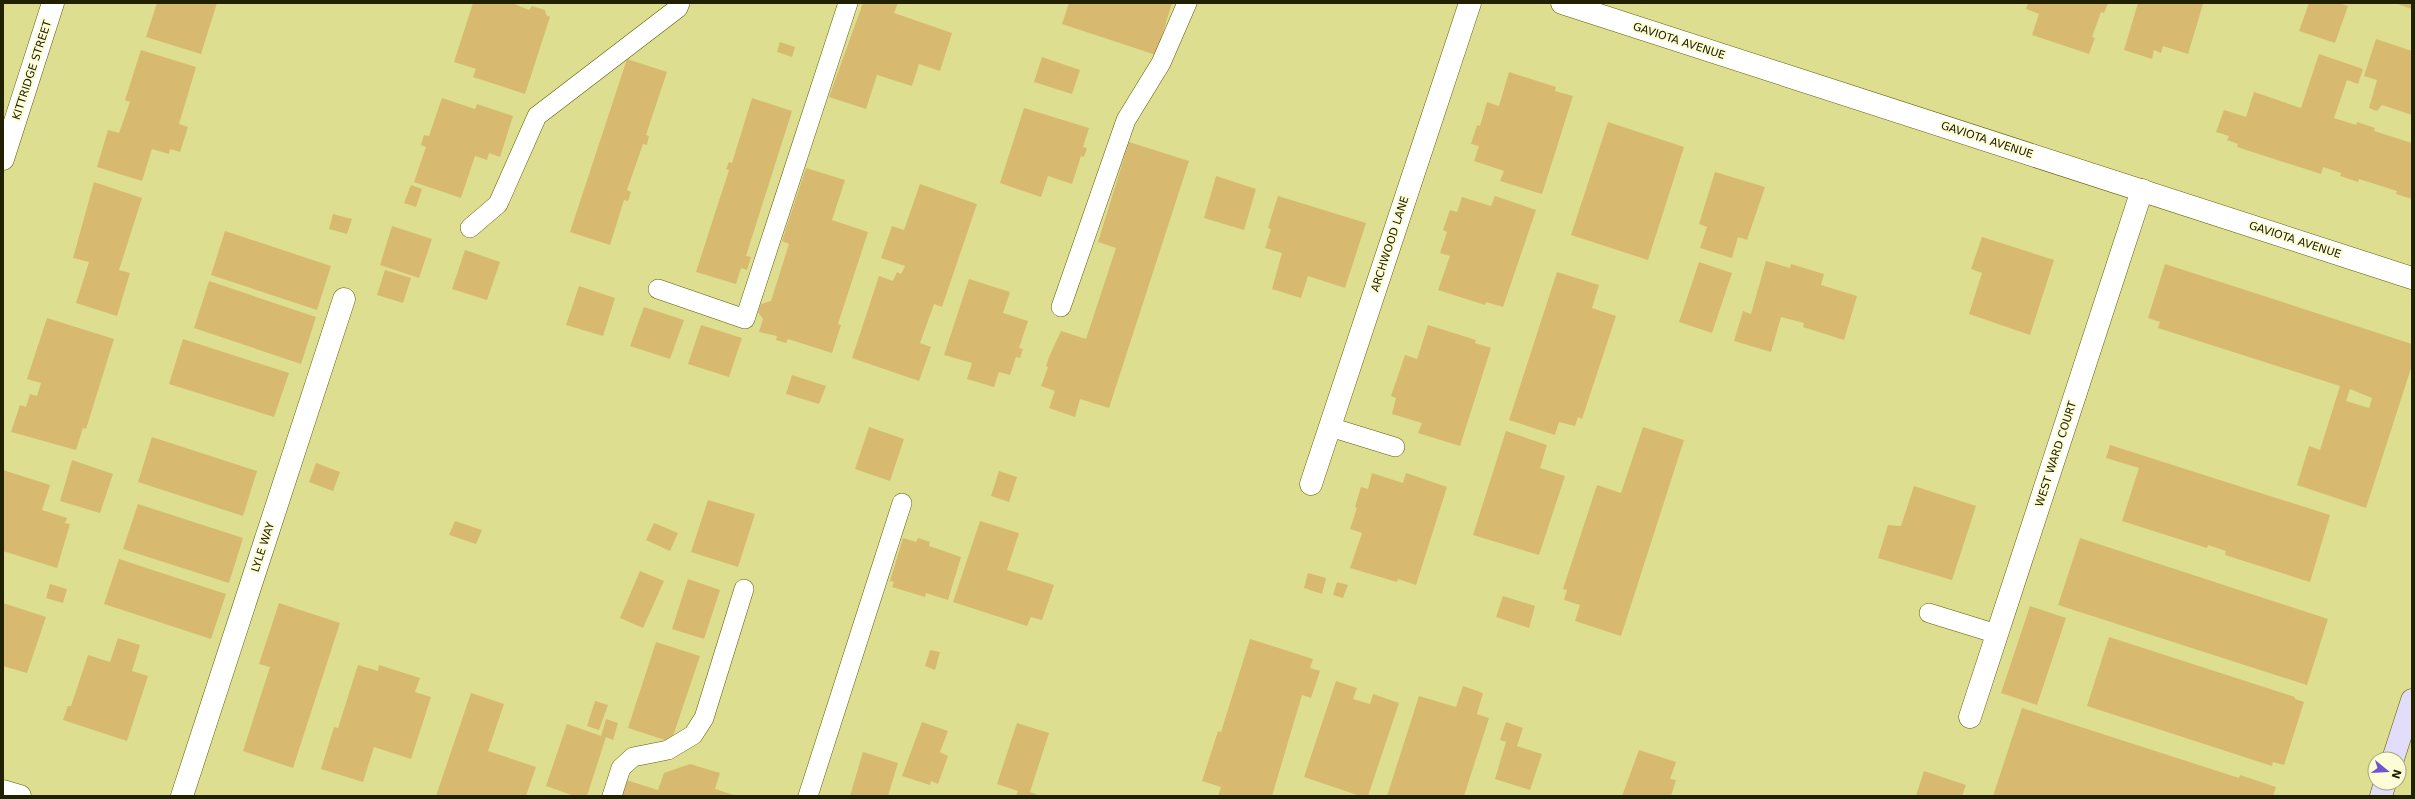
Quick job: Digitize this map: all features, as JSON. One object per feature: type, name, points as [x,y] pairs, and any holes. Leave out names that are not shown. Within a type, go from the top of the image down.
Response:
[{"type":"main road","points":[[2397,751],[2407,731],[2412,700]]},
{"type":"street","name":"KITTRIDGE STREET","points":[[3,160],[53,3]]},
{"type":"street","name":"ARCHWOOD LANE","points":[[1311,484],[1470,3]]},
{"type":"street","name":"GAVIOTA AVENUE","points":[[1562,3],[1604,9],[2142,190],[2412,278]]},
{"type":"street","name":"WEST WARD COURT","points":[[1970,717],[2142,190]]},
{"type":"street","name":"LYLE WAY","points":[[182,796],[344,298]]},
{"type":"street","points":[[3,791],[20,796]]},
{"type":"lane","points":[[470,228],[498,204],[537,116],[678,8],[680,3]]},
{"type":"lane","points":[[658,289],[744,319],[848,3]]},
{"type":"lane","points":[[1061,307],[1126,120],[1161,63],[1187,3]]},
{"type":"lane","points":[[1330,427],[1395,447]]},
{"type":"lane","points":[[808,796],[902,503]]},
{"type":"lane","points":[[612,796],[621,768],[633,757],[668,750],[693,735],[704,718],[744,589]]},
{"type":"lane","points":[[1929,613],[1997,634]]},
{"type":"building","points":[[157,3],[217,3],[201,54],[146,37]]},
{"type":"building","points":[[473,3],[512,3],[529,10],[532,6],[545,10],[546,15],[550,17],[525,94],[473,77],[476,69],[454,62]]},
{"type":"building","points":[[863,3],[898,3],[894,13],[952,33],[940,71],[919,64],[912,86],[877,75],[866,109],[829,97]]},
{"type":"building","points":[[1069,3],[1172,3],[1156,55],[1062,24]]},
{"type":"building","points":[[2028,3],[2108,3],[2104,13],[2101,12],[2092,37],[2095,38],[2089,54],[2032,35],[2039,14],[2026,9]]},
{"type":"building","points":[[2138,3],[2203,4],[2188,54],[2163,46],[2161,53],[2154,50],[2152,59],[2124,50]]},
{"type":"building","points":[[2309,3],[2338,3],[2348,6],[2335,43],[2299,31]]},
{"type":"building","points":[[2395,3],[2412,3],[2412,9]]},
{"type":"building","points":[[2376,39],[2412,51],[2412,115],[2382,105],[2377,111],[2369,108],[2377,80],[2364,76]]},
{"type":"building","points":[[780,42],[795,47],[792,57],[777,52]]},
{"type":"building","points":[[141,50],[196,67],[179,124],[188,127],[180,152],[170,149],[169,154],[152,149],[142,181],[97,167],[108,130],[119,133],[130,102],[125,100]]},
{"type":"building","points":[[2319,54],[2363,69],[2358,84],[2347,80],[2334,118],[2356,125],[2357,122],[2375,128],[2374,131],[2412,143],[2412,199],[2396,194],[2397,191],[2359,179],[2358,182],[2340,176],[2341,173],[2323,167],[2321,174],[2237,147],[2238,144],[2227,140],[2229,136],[2216,132],[2224,110],[2246,117],[2254,92],[2301,108]]},
{"type":"building","points":[[1042,57],[1080,70],[1072,94],[1034,82]]},
{"type":"building","points":[[627,59],[667,72],[646,135],[649,136],[647,145],[643,144],[627,190],[631,192],[628,201],[624,200],[610,245],[570,232]]},
{"type":"building","points":[[1509,72],[1556,87],[1555,91],[1573,96],[1542,194],[1500,181],[1504,171],[1474,161],[1479,146],[1471,144],[1477,125],[1480,126],[1487,102],[1499,106]]},
{"type":"building","points":[[442,98],[475,109],[477,104],[513,116],[500,157],[489,153],[487,160],[475,156],[461,198],[414,182],[426,147],[421,145],[424,135],[429,136]]},
{"type":"building","points":[[752,98],[792,111],[746,256],[751,257],[747,270],[741,268],[736,284],[696,272],[729,170],[726,169],[729,162],[732,163]]},
{"type":"building","points":[[1024,108],[1089,128],[1083,147],[1087,148],[1084,157],[1081,156],[1072,184],[1048,176],[1041,197],[1000,183]]},
{"type":"building","points":[[1608,122],[1684,147],[1648,260],[1571,235]]},
{"type":"building","points":[[1129,142],[1189,161],[1109,408],[1080,399],[1075,417],[1049,408],[1055,391],[1041,386],[1048,367],[1046,366],[1049,357],[1061,331],[1086,339],[1116,248],[1098,242]]},
{"type":"building","points":[[806,168],[845,180],[832,220],[868,232],[838,324],[841,325],[832,353],[788,339],[786,343],[776,340],[777,336],[759,332],[763,319],[758,312],[761,304],[771,301],[789,244],[782,241]]},
{"type":"building","points":[[1715,172],[1765,187],[1747,240],[1738,237],[1732,258],[1700,248],[1707,227],[1699,224]]},
{"type":"building","points":[[1216,176],[1256,189],[1244,230],[1204,218]]},
{"type":"building","points":[[94,182],[142,198],[119,270],[130,273],[117,316],[76,303],[89,262],[73,258]]},
{"type":"building","points":[[920,184],[977,204],[942,307],[934,304],[920,343],[931,347],[919,381],[852,358],[879,276],[893,281],[897,272],[901,274],[905,266],[881,258],[892,226],[904,230]]},
{"type":"building","points":[[411,185],[422,189],[416,207],[404,203]]},
{"type":"building","points":[[1278,196],[1366,223],[1345,288],[1308,276],[1301,298],[1272,289],[1282,253],[1265,248],[1271,229],[1268,228]]},
{"type":"building","points":[[1495,196],[1536,210],[1503,307],[1486,302],[1485,305],[1438,290],[1450,256],[1440,253],[1447,232],[1443,230],[1450,210],[1457,212],[1462,197],[1491,206]]},
{"type":"building","points":[[333,214],[352,219],[347,234],[329,229]]},
{"type":"building","points":[[392,226],[432,239],[419,278],[380,265]]},
{"type":"building","points":[[225,231],[331,266],[317,310],[211,275]]},
{"type":"building","points":[[1982,237],[2054,260],[2030,335],[1969,314],[1982,273],[1971,269]]},
{"type":"building","points":[[465,250],[500,262],[487,300],[452,289]]},
{"type":"building","points":[[1766,261],[1790,268],[1791,264],[1824,274],[1821,285],[1857,296],[1844,340],[1803,327],[1804,323],[1781,317],[1771,352],[1734,341],[1743,311],[1751,314]]},
{"type":"building","points":[[1699,262],[1732,273],[1712,333],[1679,322]]},
{"type":"building","points":[[2165,264],[2412,344],[2412,365],[2366,508],[2297,485],[2309,446],[2320,450],[2340,386],[2158,328],[2160,322],[2148,318]],"holes":[[[2350,389],[2372,398],[2369,408],[2346,401]]]},
{"type":"building","points":[[385,270],[411,278],[403,303],[377,295]]},
{"type":"building","points":[[1557,272],[1599,285],[1592,308],[1616,316],[1582,419],[1578,417],[1575,426],[1559,422],[1555,435],[1509,420]]},
{"type":"building","points":[[969,279],[1010,292],[1003,313],[1028,321],[1019,348],[1023,349],[1020,358],[1016,357],[1010,375],[999,372],[994,387],[967,379],[972,363],[944,355]]},
{"type":"building","points":[[209,281],[316,317],[301,364],[194,328]]},
{"type":"building","points":[[579,286],[615,298],[603,336],[566,325]]},
{"type":"building","points":[[644,307],[684,320],[670,359],[630,346]]},
{"type":"building","points":[[47,318],[114,339],[86,429],[83,428],[76,450],[11,432],[20,405],[26,407],[30,394],[37,396],[41,383],[27,379]]},
{"type":"building","points":[[701,325],[742,338],[729,377],[688,364]]},
{"type":"building","points":[[1428,325],[1476,340],[1475,343],[1491,348],[1460,446],[1418,433],[1422,423],[1392,414],[1396,398],[1391,396],[1405,355],[1417,359]]},
{"type":"building","points":[[183,339],[289,373],[274,417],[169,384]]},
{"type":"building","points":[[792,375],[826,386],[819,404],[786,394]]},
{"type":"building","points":[[869,427],[904,439],[890,481],[855,469]]},
{"type":"building","points":[[1643,427],[1684,440],[1621,636],[1575,621],[1580,605],[1564,600],[1567,590],[1563,589],[1597,485],[1621,493]]},
{"type":"building","points":[[1506,431],[1547,445],[1540,468],[1565,476],[1539,555],[1473,535]]},
{"type":"building","points":[[152,437],[257,471],[243,516],[138,482]]},
{"type":"building","points":[[2110,445],[2330,515],[2310,582],[2225,555],[2226,551],[2208,545],[2207,548],[2122,521],[2139,468],[2106,458]]},
{"type":"building","points":[[72,460],[113,474],[100,513],[60,501]]},
{"type":"building","points":[[316,463],[340,472],[333,491],[309,482]]},
{"type":"building","points":[[3,470],[50,485],[42,510],[67,518],[65,523],[70,524],[57,568],[3,551]]},
{"type":"building","points":[[999,471],[1017,477],[1009,502],[991,496]]},
{"type":"building","points":[[1372,473],[1403,483],[1406,473],[1447,487],[1416,585],[1398,579],[1397,582],[1350,568],[1362,533],[1350,529],[1357,508],[1355,507],[1361,487],[1368,489]]},
{"type":"building","points":[[1914,486],[1976,506],[1952,580],[1878,558],[1888,525],[1901,526]]},
{"type":"building","points":[[708,500],[755,514],[738,567],[691,552]]},
{"type":"building","points":[[138,504],[243,538],[229,583],[123,549]]},
{"type":"building","points":[[455,521],[482,530],[476,544],[449,535]]},
{"type":"building","points":[[980,521],[1019,533],[1007,570],[1054,585],[1042,620],[1031,617],[1027,626],[953,602]]},
{"type":"building","points":[[654,523],[678,533],[670,551],[646,540]]},
{"type":"building","points":[[903,538],[916,542],[918,538],[930,542],[929,546],[961,557],[948,600],[926,593],[925,597],[892,587],[894,582],[890,581]]},
{"type":"building","points":[[2080,538],[2328,619],[2307,685],[2058,605]]},
{"type":"building","points":[[119,559],[226,594],[211,639],[104,604]]},
{"type":"building","points":[[640,571],[664,581],[643,628],[620,618]]},
{"type":"building","points":[[1308,573],[1326,578],[1322,594],[1304,588]]},
{"type":"building","points":[[688,579],[720,590],[704,639],[672,629]]},
{"type":"building","points":[[1337,582],[1348,585],[1343,598],[1333,595]]},
{"type":"building","points":[[50,584],[67,589],[63,603],[46,598]]},
{"type":"building","points":[[1503,596],[1535,606],[1529,628],[1496,617]]},
{"type":"building","points":[[3,603],[46,617],[27,673],[3,666]]},
{"type":"building","points":[[279,603],[340,623],[293,768],[243,751],[270,667],[259,664]]},
{"type":"building","points":[[2030,606],[2066,618],[2037,705],[2001,693]]},
{"type":"building","points":[[2109,637],[2295,697],[2295,699],[2304,702],[2284,765],[2273,762],[2272,766],[2087,706]]},
{"type":"building","points":[[118,638],[140,645],[132,671],[148,676],[127,741],[63,720],[68,706],[71,706],[88,655],[110,662]]},
{"type":"building","points":[[1250,639],[1313,659],[1310,668],[1320,671],[1311,698],[1302,695],[1272,796],[1218,796],[1221,787],[1202,781],[1218,731],[1221,732]]},
{"type":"building","points":[[656,642],[700,656],[671,742],[628,728]]},
{"type":"building","points":[[930,650],[940,652],[935,670],[925,666]]},
{"type":"building","points":[[358,665],[378,671],[379,665],[420,678],[415,692],[431,697],[411,759],[374,747],[363,782],[321,769],[334,727],[338,728]]},
{"type":"building","points":[[1336,681],[1357,688],[1353,699],[1370,704],[1373,694],[1399,703],[1368,796],[1360,796],[1304,777]]},
{"type":"building","points":[[1463,686],[1483,693],[1477,714],[1489,718],[1464,796],[1387,796],[1419,696],[1456,707]]},
{"type":"building","points":[[471,693],[504,704],[488,751],[536,767],[526,796],[436,796]]},
{"type":"building","points":[[595,701],[608,705],[599,730],[587,726]]},
{"type":"building","points":[[2022,708],[2239,778],[2240,775],[2276,787],[2273,796],[1993,796]]},
{"type":"building","points":[[606,719],[618,723],[613,740],[606,737],[587,796],[574,796],[546,786],[567,724],[601,736]]},
{"type":"building","points":[[922,722],[948,731],[940,752],[948,756],[938,784],[931,781],[930,785],[902,776]]},
{"type":"building","points":[[1506,722],[1523,728],[1517,746],[1542,754],[1530,790],[1495,779],[1506,742],[1500,740]]},
{"type":"building","points":[[1017,723],[1049,733],[1030,792],[1040,796],[1016,796],[1018,791],[997,784]]},
{"type":"building","points":[[1639,750],[1676,762],[1670,779],[1676,780],[1671,796],[1622,796]]},
{"type":"building","points":[[863,752],[898,763],[888,796],[850,796]]},
{"type":"building","points":[[690,764],[720,773],[715,789],[737,796],[617,796],[623,779],[658,790],[664,773]]},
{"type":"building","points":[[1924,771],[1966,785],[1962,796],[1916,796]]}]
